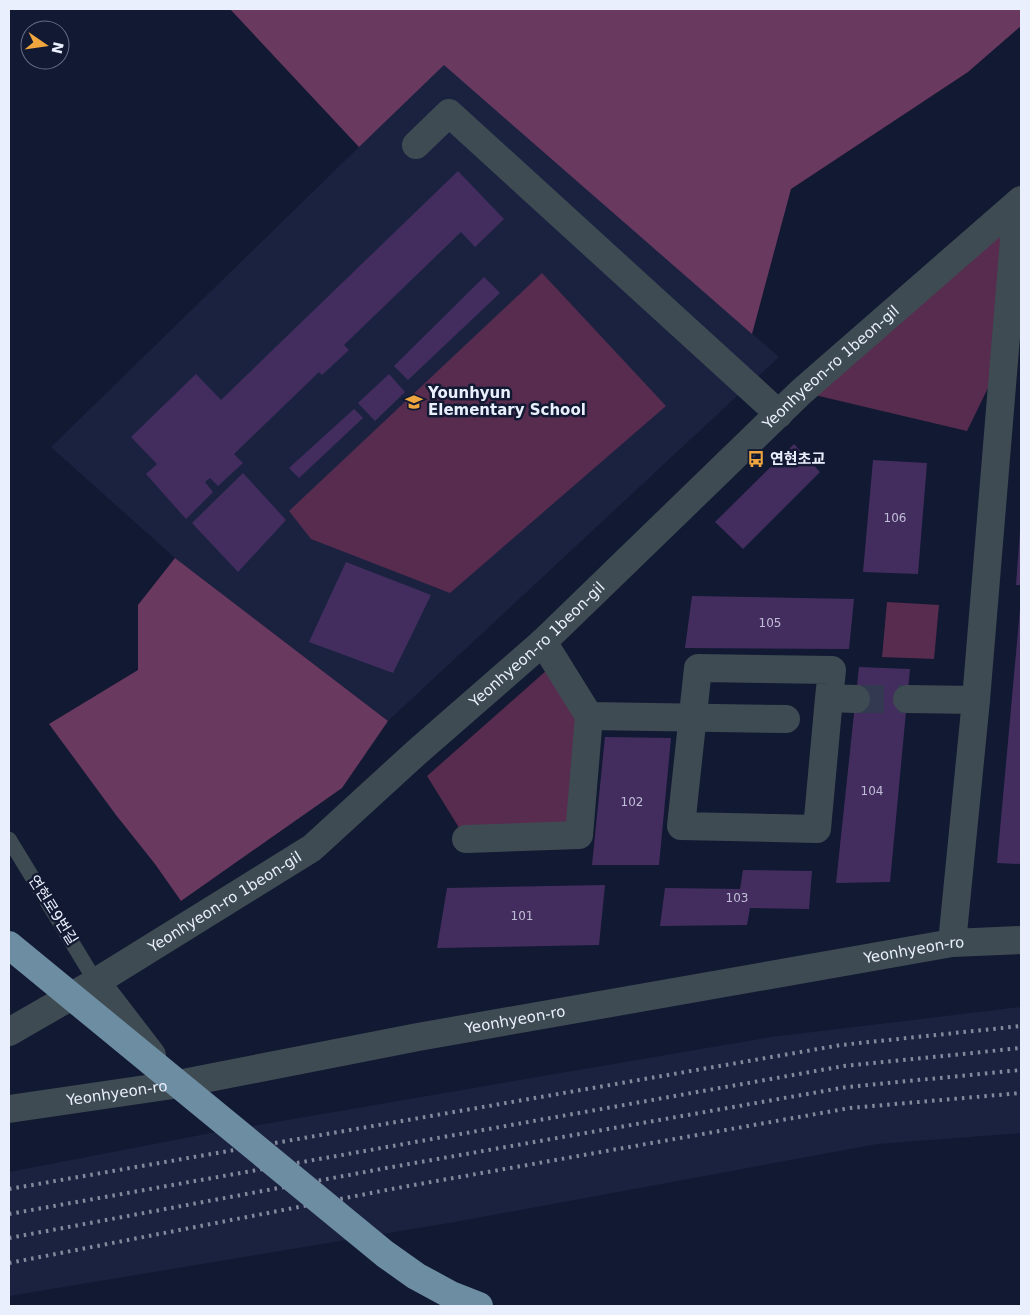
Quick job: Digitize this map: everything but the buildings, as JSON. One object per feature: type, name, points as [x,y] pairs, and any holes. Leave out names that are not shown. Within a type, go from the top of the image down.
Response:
[{"type":"highway","points":[[9,944],[384,1254],[416,1276],[451,1295],[478,1306]]},
{"type":"street","points":[[416,144],[449,113],[779,414]]},
{"type":"street","points":[[952,943],[976,700],[1020,204]]},
{"type":"street","name":"Yeonhyeon-ro 1beon-gil","points":[[9,1032],[96,982],[312,848],[543,642],[802,392],[1020,204]]},
{"type":"street","points":[[466,839],[579,835],[589,716],[543,642]]},
{"type":"street","points":[[698,668],[832,670],[842,699],[816,829],[681,826],[692,718],[698,668]]},
{"type":"street","points":[[907,699],[976,700]]},
{"type":"street","points":[[589,716],[786,720]]},
{"type":"street","name":"Yeonhyeon-ro","points":[[9,1109],[174,1085],[418,1037],[952,943],[1021,940]]},
{"type":"street","points":[[96,982],[174,1085]]},
{"type":"lane","name":"연현로9번길","points":[[9,839],[96,982]]},
{"type":"shaded area","points":[[230,9],[1021,9],[1021,26],[968,72],[791,189],[752,334],[444,65],[359,147]]},
{"type":"shaded area","name":"Younhyun Elementary School","points":[[444,64],[779,357],[388,721],[175,558],[51,447]]},
{"type":"shaded area","points":[[1021,208],[1021,320],[967,431],[802,392]]},
{"type":"shaded area","points":[[542,273],[666,406],[450,593],[311,539],[289,511]]},
{"type":"shaded area","points":[[175,558],[388,721],[342,788],[181,901],[49,724],[138,670],[138,605]]},
{"type":"shaded area","points":[[887,602],[939,605],[934,659],[882,657]]},
{"type":"shaded area","points":[[555,663],[589,716],[579,835],[466,839],[427,776]]},
{"type":"shaded area","points":[[1021,1007],[1021,1133],[877,1144],[455,1222],[9,1296],[9,1172],[211,1133],[771,1037]]},
{"type":"tunnel","points":[[856,699],[907,699]]},
{"type":"railway","points":[[9,1189],[841,1045],[1021,1026]]},
{"type":"railway","points":[[9,1214],[844,1066],[1021,1048]]},
{"type":"railway","points":[[9,1238],[392,1167],[847,1087],[1021,1070]]},
{"type":"railway","points":[[9,1263],[397,1188],[850,1108],[1021,1093]]},
{"type":"place","name":"Younhyun Elementary School","points":[[414,402]]},
{"type":"place","name":"연현초교","points":[[756,459]]}]
